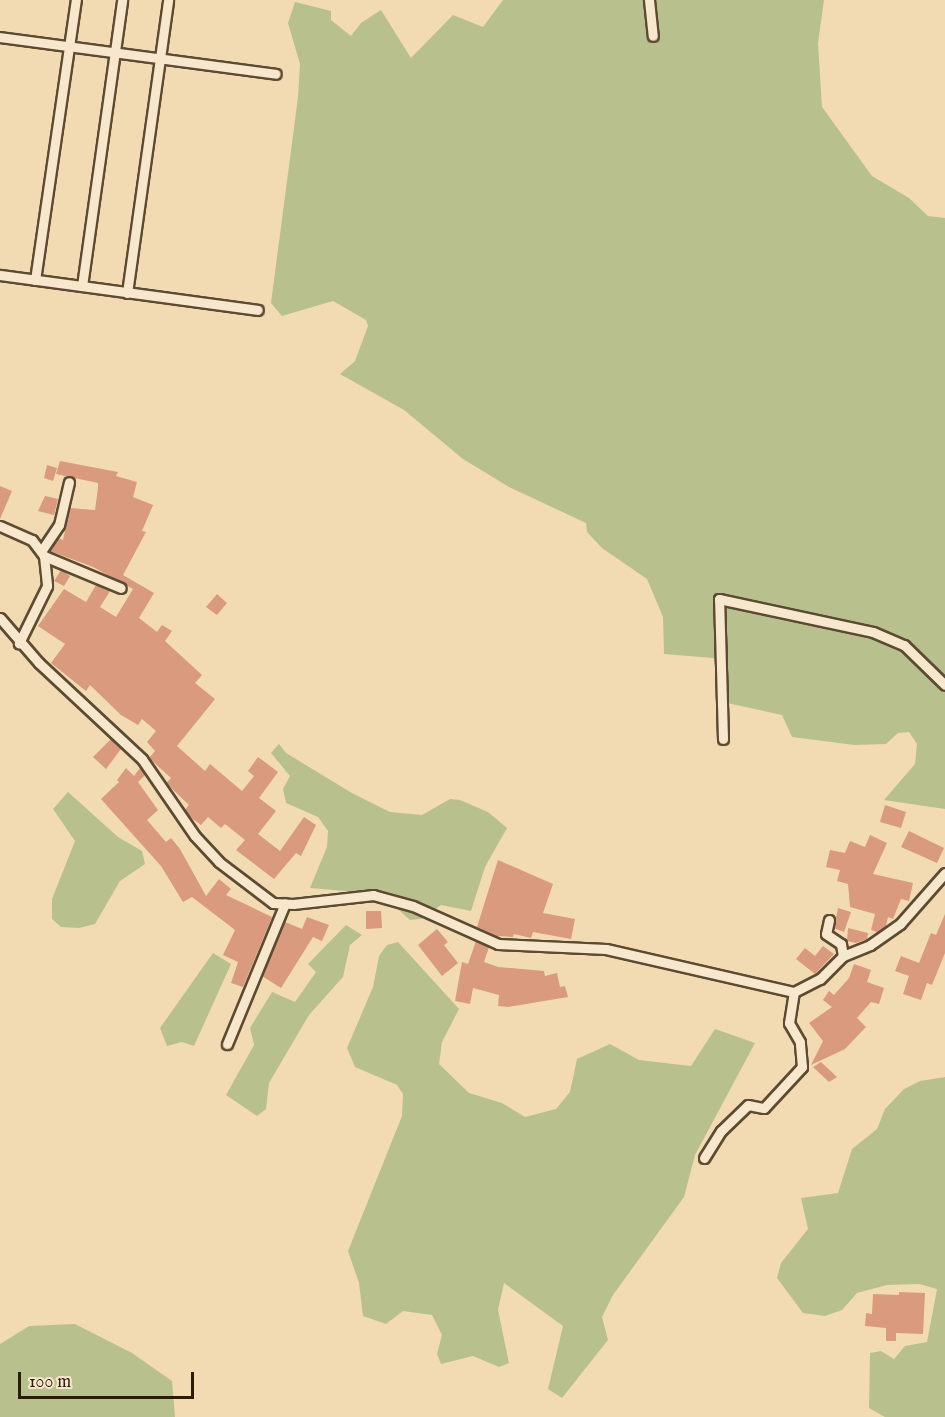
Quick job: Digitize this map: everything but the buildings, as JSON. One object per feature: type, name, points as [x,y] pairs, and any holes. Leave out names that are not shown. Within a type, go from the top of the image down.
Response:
[{"type":"street","points":[[35,280],[76,0]]},
{"type":"street","points":[[82,286],[122,0]]},
{"type":"street","points":[[128,293],[168,0]]},
{"type":"street","points":[[649,0],[653,36]]},
{"type":"street","points":[[0,37],[276,74]]},
{"type":"street","points":[[0,275],[258,310]]},
{"type":"street","points":[[19,643],[47,586],[43,553],[59,525],[69,482]]},
{"type":"street","points":[[0,526],[32,540],[43,553],[121,588]]},
{"type":"street","points":[[723,739],[719,599],[873,632],[903,645],[945,685]]},
{"type":"street","points":[[0,618],[19,643],[142,759],[189,828],[219,862],[250,889],[273,903],[373,895],[413,906],[498,944],[606,949],[794,992],[820,979],[843,956],[870,945],[900,924],[945,873]]},
{"type":"street","points":[[227,1044],[285,903]]},
{"type":"street","points":[[829,920],[826,934],[841,944],[843,956]]},
{"type":"street","points":[[704,1158],[721,1131],[748,1105],[764,1108],[802,1067],[800,1042],[789,1023],[794,992]]},
{"type":"green space","points":[[503,0],[824,0],[818,43],[822,107],[872,176],[909,198],[928,216],[945,218],[945,809],[884,800],[915,764],[917,744],[909,732],[898,733],[886,744],[854,745],[792,737],[782,715],[727,703],[725,659],[664,654],[663,617],[647,579],[602,548],[587,532],[586,523],[509,487],[463,459],[404,410],[340,374],[355,361],[368,326],[366,320],[333,301],[282,316],[271,303],[298,97],[300,64],[288,23],[295,2],[331,11],[331,20],[351,36],[361,23],[381,10],[411,58],[453,15],[483,27]]},
{"type":"green space","points":[[279,744],[286,753],[352,793],[390,812],[422,815],[450,799],[460,800],[488,812],[507,828],[485,867],[471,911],[441,905],[421,919],[410,920],[381,894],[310,888],[327,847],[328,831],[318,817],[286,803],[283,789],[290,776],[271,753]]},
{"type":"green space","points":[[68,792],[118,837],[142,851],[145,864],[120,881],[95,924],[79,928],[61,927],[52,919],[52,899],[75,841],[53,809]]},
{"type":"green space","points":[[346,925],[362,935],[350,945],[343,977],[309,1015],[269,1083],[266,1109],[257,1116],[226,1095],[254,1045],[250,1028],[272,992],[295,1002],[316,972],[308,964]]},
{"type":"green space","points":[[398,942],[459,1009],[442,1042],[439,1064],[469,1093],[502,1103],[525,1117],[556,1109],[570,1092],[577,1059],[610,1044],[639,1060],[691,1066],[715,1029],[755,1043],[695,1155],[684,1197],[613,1295],[602,1317],[608,1340],[562,1398],[548,1389],[563,1326],[504,1283],[498,1310],[509,1363],[499,1367],[473,1356],[441,1364],[437,1354],[442,1335],[432,1315],[403,1311],[386,1324],[363,1316],[359,1283],[348,1251],[402,1116],[403,1094],[397,1085],[355,1067],[347,1048],[373,987],[379,956],[387,945]]},
{"type":"green space","points":[[213,953],[231,964],[194,1046],[182,1042],[167,1046],[160,1028]]},
{"type":"green space","points":[[945,1077],[945,1417],[885,1417],[869,1408],[870,1353],[881,1351],[894,1359],[905,1346],[927,1342],[937,1289],[919,1284],[887,1285],[857,1293],[842,1310],[825,1316],[803,1313],[777,1278],[781,1263],[808,1229],[801,1198],[838,1193],[852,1149],[877,1129],[885,1109],[904,1089],[920,1081]]},
{"type":"green space","points":[[75,1324],[132,1353],[172,1381],[175,1417],[0,1417],[0,1344],[29,1326]]}]
